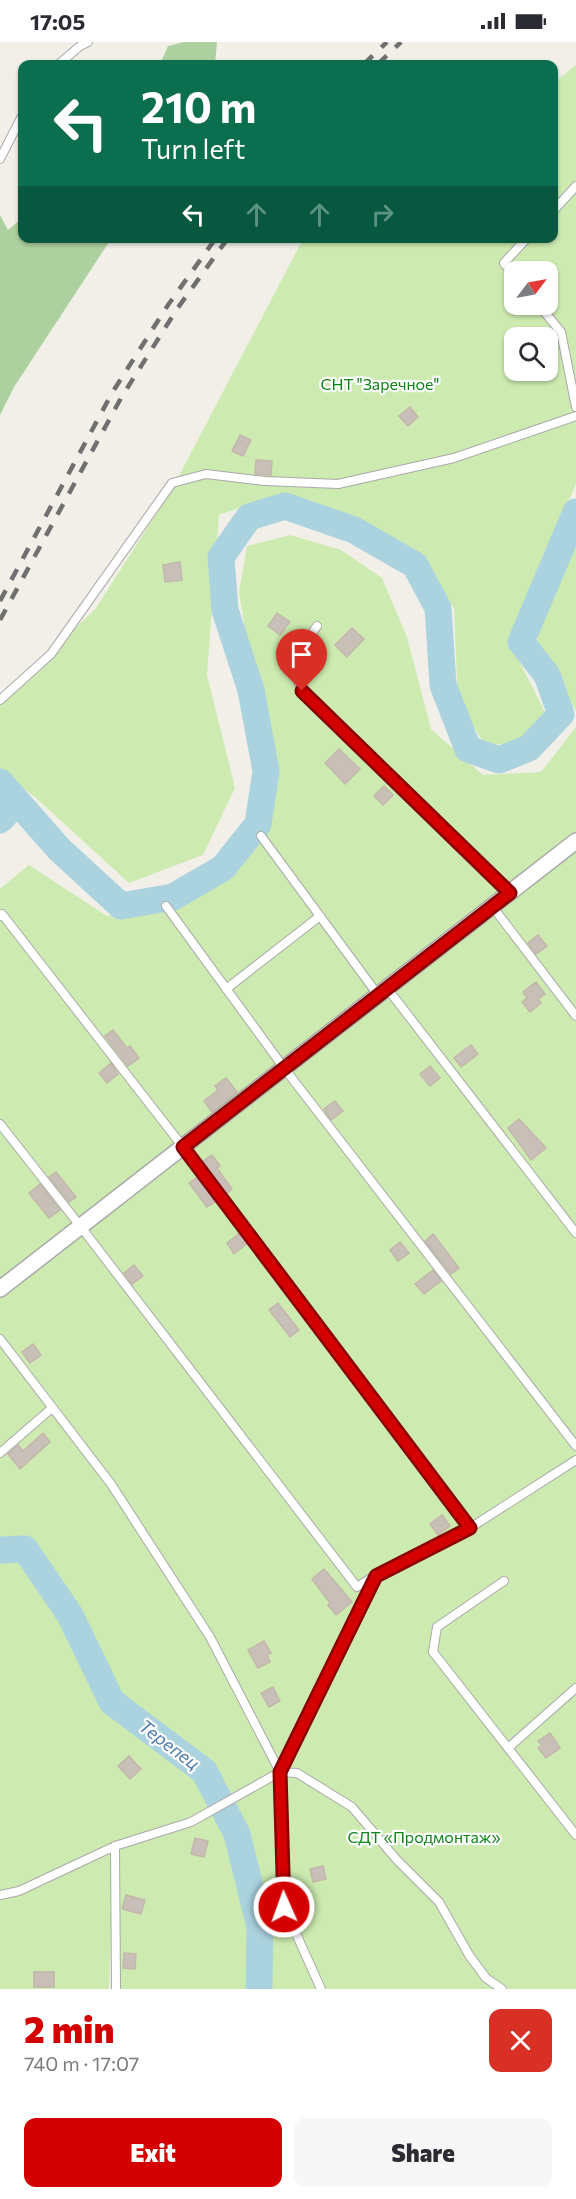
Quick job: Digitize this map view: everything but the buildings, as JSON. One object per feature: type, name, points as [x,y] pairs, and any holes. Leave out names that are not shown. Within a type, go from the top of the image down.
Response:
[{"type":"street","points":[[0,1289],[576,842]]},
{"type":"lane","points":[[64,60],[88,42]]},
{"type":"lane","points":[[0,159],[18,124]]},
{"type":"lane","points":[[558,206],[576,186]]},
{"type":"lane","points":[[506,261],[522,243]]},
{"type":"lane","points":[[547,315],[561,332],[576,407]]},
{"type":"lane","points":[[0,700],[51,654],[172,483],[206,474],[265,481],[338,484],[454,458],[576,416]]},
{"type":"lane","points":[[317,626],[291,663],[302,691],[510,893]]},
{"type":"lane","points":[[261,836],[320,916],[576,1233]]},
{"type":"lane","points":[[166,906],[284,1068],[576,1446]]},
{"type":"lane","points":[[492,906],[576,1016]]},
{"type":"lane","points":[[0,916],[2,914],[183,1147],[470,1528]]},
{"type":"lane","points":[[226,990],[320,916]]},
{"type":"lane","points":[[0,1124],[357,1587],[470,1528],[576,1460]]},
{"type":"lane","points":[[0,1339],[111,1484],[210,1637],[280,1772],[284,1907],[321,1989]]},
{"type":"lane","points":[[0,1453],[52,1408]]},
{"type":"lane","points":[[280,1772],[376,1576]]},
{"type":"lane","points":[[504,1581],[437,1627],[433,1652],[576,1835]]},
{"type":"lane","points":[[508,1748],[576,1688]]},
{"type":"lane","points":[[0,1895],[19,1891],[116,1846],[191,1822],[280,1772],[297,1773],[352,1807],[397,1860],[439,1902],[469,1955],[486,1978],[502,1989]]},
{"type":"lane","points":[[116,1846],[116,1989]]},
{"type":"green space","points":[[184,42],[217,42],[215,60],[162,60],[168,46]]},
{"type":"green space","name":"СНТ \"Заречное\"","points":[[576,65],[576,484],[509,641],[547,716],[522,743],[485,745],[458,702],[454,609],[422,559],[355,518],[270,497],[219,515],[207,675],[235,788],[203,855],[129,883],[36,798],[0,771],[0,701],[96,608],[172,489],[301,243],[558,243],[558,80]]},
{"type":"green space","points":[[0,215],[8,230],[18,221],[18,243],[108,243],[14,387],[0,415]]},
{"type":"green space","points":[[576,534],[576,711],[537,643],[542,610],[572,537]]},
{"type":"green space","name":"СДТ «Продмонтаж»","points":[[290,535],[341,550],[382,578],[407,637],[431,729],[483,775],[541,772],[576,727],[576,1989],[111,1989],[112,1904],[109,1989],[0,1989],[0,889],[29,865],[107,916],[169,902],[227,878],[256,842],[274,769],[253,680],[239,592],[247,546]]},
{"type":"waterway","points":[[0,782],[59,849],[121,906],[173,897],[223,868],[258,824],[266,771],[251,690],[225,610],[221,557],[249,517],[285,506],[354,530],[415,565],[438,608],[443,685],[468,749],[499,760],[529,748],[561,714],[547,675],[521,642],[576,512]]},
{"type":"waterway","name":"Терепец","points":[[0,820],[17,802]]},
{"type":"waterway","name":"Терепец","points":[[0,1550],[25,1549],[70,1615],[112,1702],[204,1771],[237,1834],[260,1927],[259,1989]]},
{"type":"railway","points":[[368,60],[387,42]]},
{"type":"railway","points":[[382,60],[401,42]]},
{"type":"railway","points":[[0,601],[112,393],[168,305],[212,243]]},
{"type":"railway","points":[[0,620],[121,398],[177,309],[224,243]]},
{"type":"route","points":[[284,1907],[280,1772],[376,1576],[470,1528],[183,1147],[510,893],[302,691]]}]
